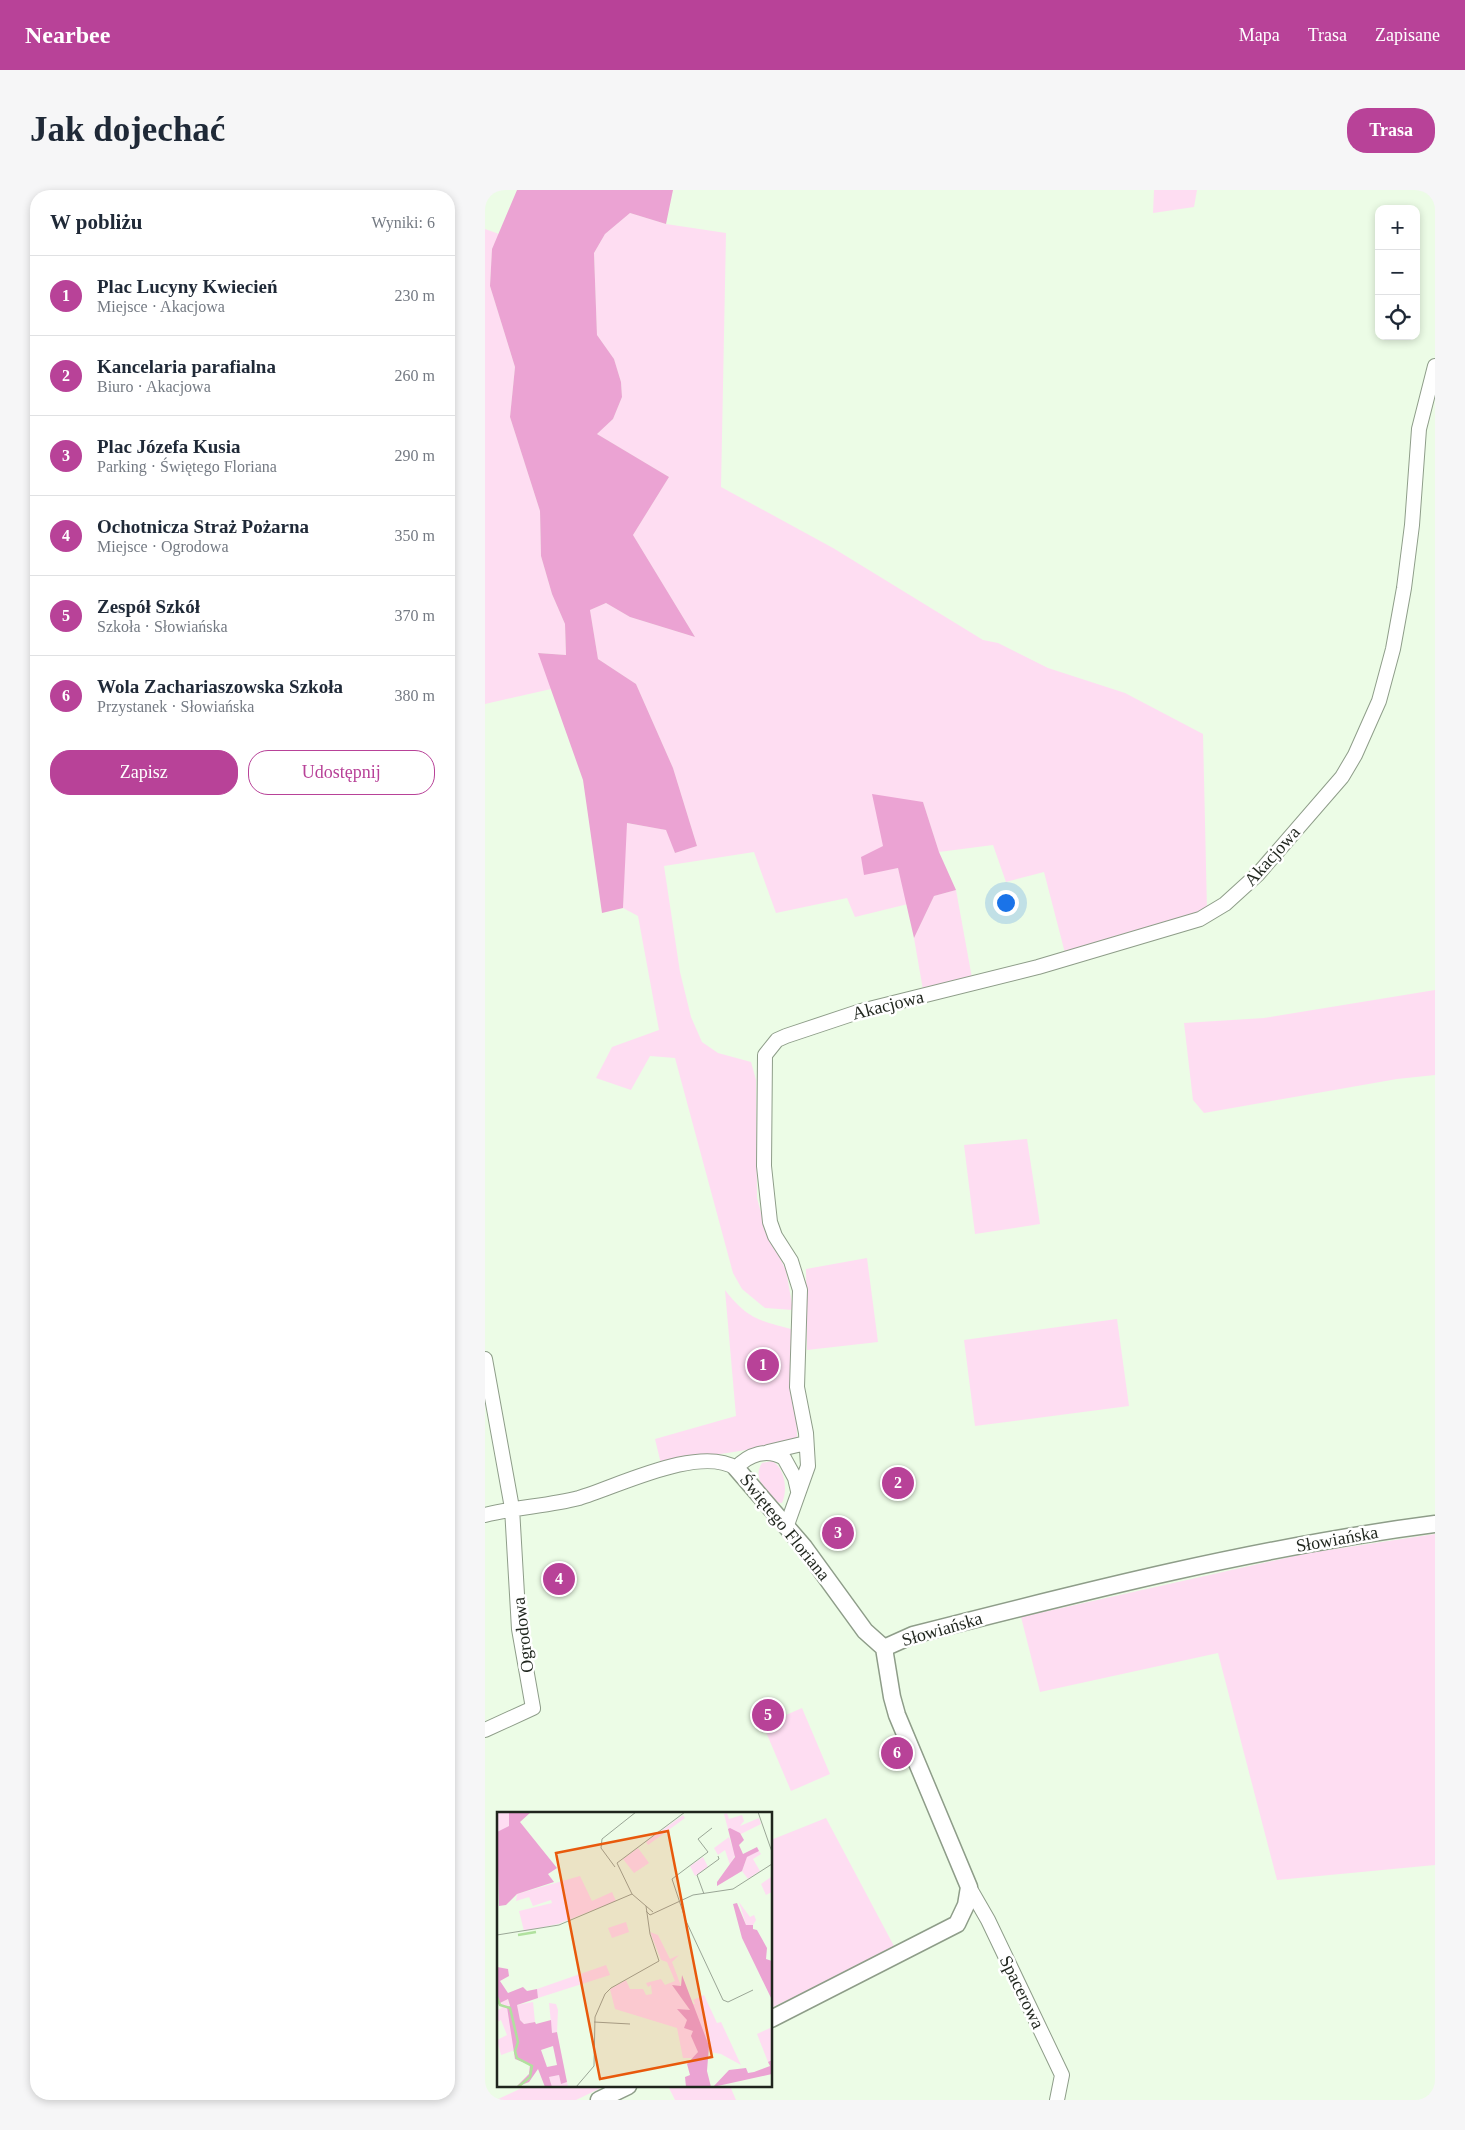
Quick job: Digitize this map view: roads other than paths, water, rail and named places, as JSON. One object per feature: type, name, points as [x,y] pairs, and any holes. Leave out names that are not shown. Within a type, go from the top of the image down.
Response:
[{"type":"street","name":"Akacjowa","points":[[787,1525],[807,1466],[807,1443],[797,1387],[800,1290],[791,1261],[773,1229],[767,1202],[764,1166],[765,1055],[777,1040],[861,1011],[1061,960],[1207,916],[1233,898],[1258,874],[1346,772],[1379,701],[1393,649],[1409,556],[1419,429],[1435,366]]},
{"type":"street","points":[[485,1359],[512,1508]]},
{"type":"street","points":[[736,1468],[744,1460],[755,1454],[807,1443]]},
{"type":"street","points":[[767,1452],[784,1458],[795,1478],[799,1491]]},
{"type":"street","name":"Świętego Floriana","points":[[485,1515],[512,1508],[577,1498],[677,1465],[707,1460],[721,1461],[736,1468],[787,1525],[865,1631],[884,1648]]},
{"type":"street","name":"Ogrodowa","points":[[485,1730],[533,1708],[519,1629],[512,1508]]},
{"type":"street","name":"Słowiańska","points":[[969,1887],[897,1715],[884,1648],[913,1635],[1158,1575],[1306,1544],[1435,1524]]},
{"type":"street","points":[[773,2018],[957,1924],[966,1905],[969,1887]]},
{"type":"street","name":"Spacerowa","points":[[969,1887],[988,1920],[1062,2075],[1057,2100]]},
{"type":"street","points":[[599,2100],[624,2088]]},
{"type":"place","name":"Plac Lucyny Kwiecień","points":[[763,1365]]},
{"type":"place","name":"Kancelaria parafialna","points":[[898,1483]]},
{"type":"place","name":"Plac Józefa Kusia","points":[[838,1533]]},
{"type":"place","name":"Ochotnicza Straż Pożarna","points":[[559,1579]]},
{"type":"place","name":"Zespół Szkół","points":[[768,1715]]},
{"type":"place","name":"Wola Zachariaszowska Szkoła","points":[[897,1753]]}]
